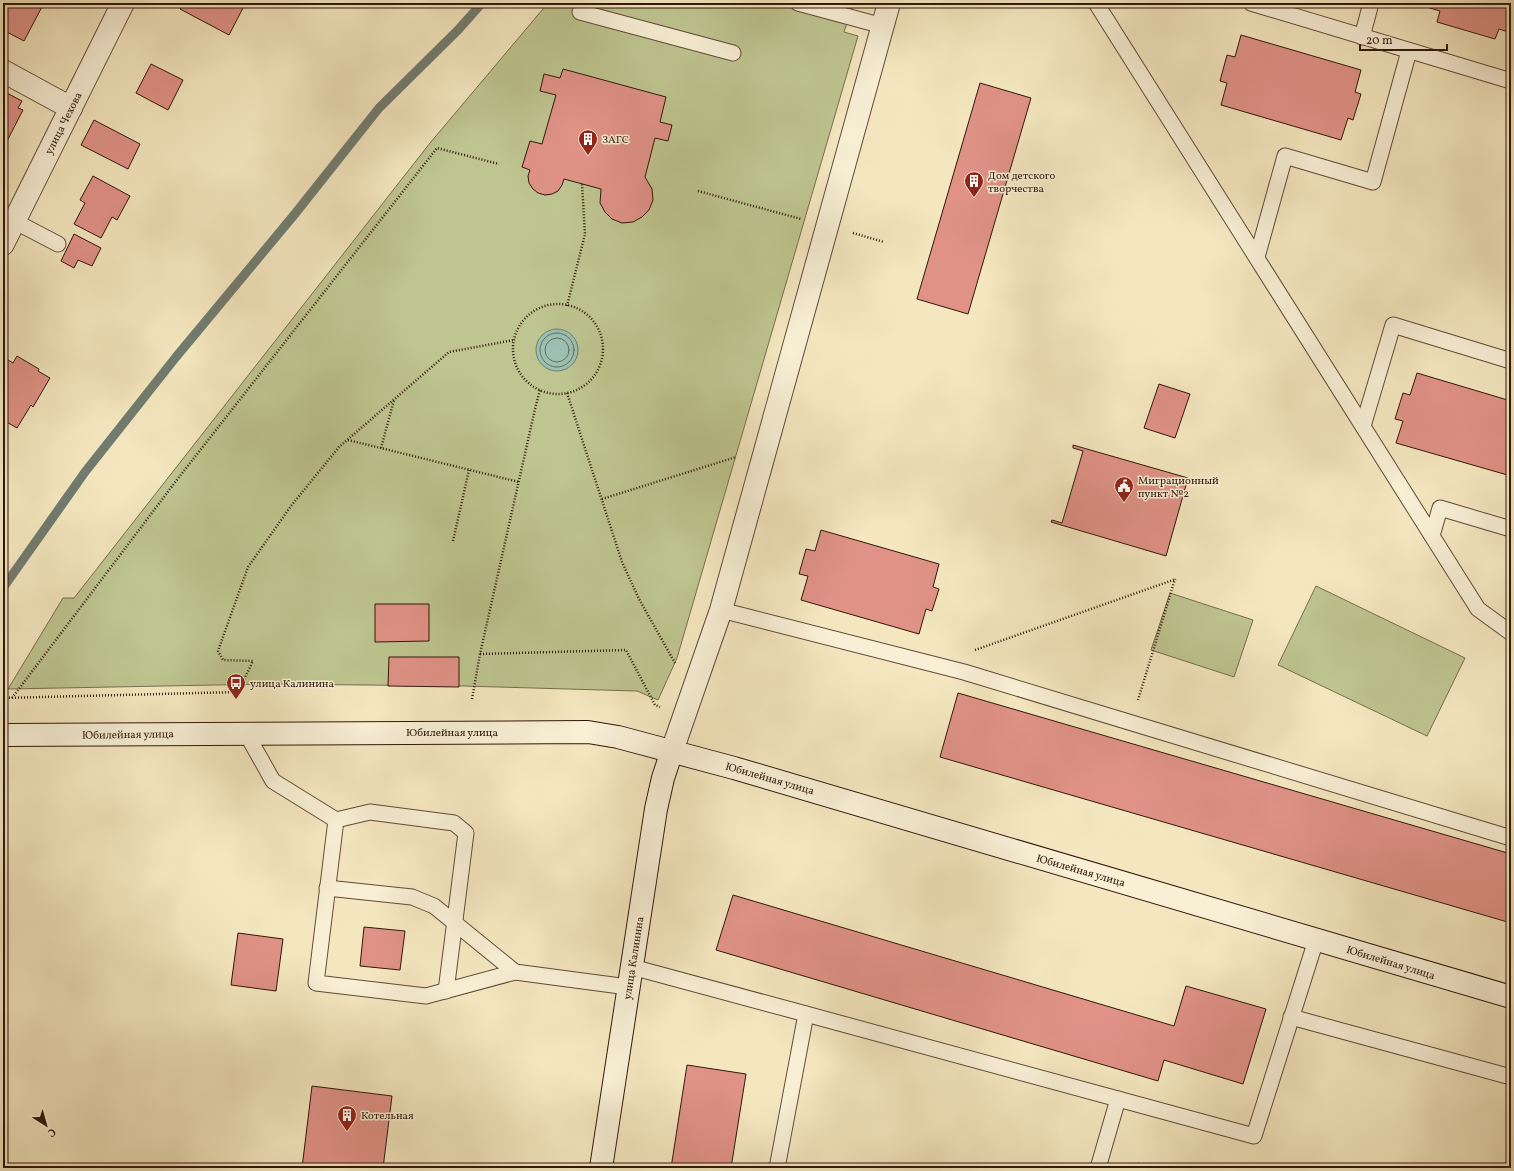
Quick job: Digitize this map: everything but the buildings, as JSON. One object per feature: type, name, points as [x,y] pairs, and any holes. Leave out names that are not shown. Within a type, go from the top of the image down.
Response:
[{"type":"street","name":"улица Чехова","points":[[3,244],[123,3]]},
{"type":"street","name":"улица Калинина","points":[[601,1168],[656,809],[663,778],[722,610],[889,3]]},
{"type":"street","points":[[3,71],[71,108]]},
{"type":"street","name":"Юбилейная улица","points":[[3,735],[588,732],[618,737],[734,768],[1511,997]]},
{"type":"lane","points":[[798,3],[883,26]]},
{"type":"lane","points":[[1096,3],[1478,609],[1511,633]]},
{"type":"lane","points":[[1251,3],[1511,81]]},
{"type":"lane","points":[[1362,37],[1371,3]]},
{"type":"lane","points":[[580,12],[733,53]]},
{"type":"lane","points":[[1257,258],[1285,156],[1373,182],[1409,51]]},
{"type":"lane","points":[[14,221],[58,244]]},
{"type":"lane","points":[[1363,426],[1393,325],[1511,361]]},
{"type":"lane","points":[[1432,536],[1440,508],[1511,530]]},
{"type":"lane","points":[[722,610],[964,672],[1511,838]]},
{"type":"lane","points":[[246,733],[273,781],[336,820],[370,812],[454,822],[466,833],[446,991]]},
{"type":"lane","points":[[336,820],[316,983],[426,996],[515,972],[630,977],[806,1014],[1254,1136],[1316,940]]},
{"type":"lane","points":[[327,888],[412,897],[434,906],[515,972]]},
{"type":"lane","points":[[776,1168],[806,1014]]},
{"type":"lane","points":[[1291,1017],[1511,1077]]},
{"type":"lane","points":[[1098,1168],[1118,1099]]},
{"type":"path","points":[[11,698],[176,481],[437,148],[499,164]]},
{"type":"path","points":[[567,306],[585,234],[582,184]]},
{"type":"path","points":[[698,191],[884,242]]},
{"type":"path","points":[[556,304],[572,306],[586,314],[596,326],[602,340],[602,356],[599,367],[591,380],[578,390],[563,394],[545,392],[531,386],[520,375],[514,361],[514,340],[518,329],[527,316],[541,308],[556,304]]},
{"type":"path","points":[[3,698],[238,692],[253,661],[224,660],[218,651],[248,567],[291,506],[339,447],[450,352],[514,340]]},
{"type":"path","points":[[472,700],[480,654],[540,390]]},
{"type":"path","points":[[567,393],[622,562],[638,599],[678,668]]},
{"type":"path","points":[[381,448],[394,400]]},
{"type":"path","points":[[347,440],[519,482]]},
{"type":"path","points":[[602,499],[744,454],[763,458]]},
{"type":"path","points":[[453,541],[469,470]]},
{"type":"path","points":[[972,651],[1176,579],[1130,723]]},
{"type":"path","points":[[480,654],[626,650],[654,705],[685,714]]},
{"type":"path","points":[[660,707],[663,700]]},
{"type":"green space","points":[[548,3],[854,3],[844,32],[858,36],[677,658],[658,700],[637,691],[463,686],[267,684],[8,689],[63,598],[74,598],[430,143]]},
{"type":"green space","points":[[1316,586],[1465,658],[1427,736],[1278,665]]},
{"type":"green space","points":[[1170,593],[1253,620],[1234,677],[1151,650]]},
{"type":"water","points":[[557,329],[572,335],[578,350],[572,365],[557,371],[542,365],[536,350],[542,335]]},
{"type":"waterway","points":[[3,588],[85,472],[176,357],[294,215],[379,108],[458,30],[482,3]]},
{"type":"place","name":"ЗАГС","points":[[588,156]]},
{"type":"place","name":"Дом детского творчества","points":[[974,198]]},
{"type":"place","name":"Миграционный пункт №2","points":[[1124,503]]},
{"type":"place","name":"улица Калинина","points":[[236,700]]},
{"type":"place","name":"Котельная","points":[[347,1132]]}]
